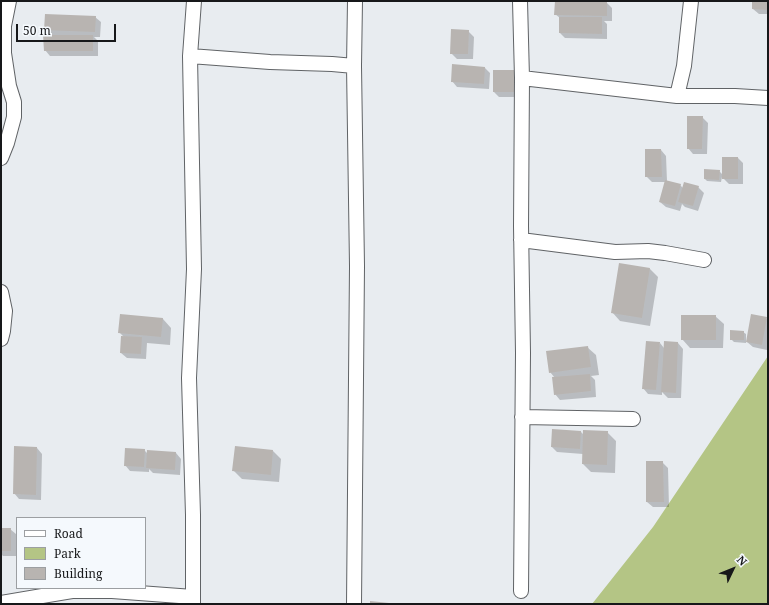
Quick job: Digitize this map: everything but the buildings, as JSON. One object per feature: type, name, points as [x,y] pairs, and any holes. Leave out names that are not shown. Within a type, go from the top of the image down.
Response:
[{"type":"street","points":[[1,158],[14,117],[14,102],[4,71],[4,26],[9,1]]},
{"type":"street","points":[[1,604],[72,591],[112,591],[193,601],[193,515],[189,378],[194,269],[190,56],[194,1]]},
{"type":"street","points":[[354,604],[357,266],[354,66],[355,1]]},
{"type":"street","points":[[520,1],[522,78],[521,591]]},
{"type":"street","points":[[677,96],[684,66],[691,1]]},
{"type":"street","points":[[190,56],[354,66]]},
{"type":"street","points":[[522,78],[677,96],[736,96],[768,98]]},
{"type":"street","points":[[521,240],[615,252],[648,251],[704,260]]},
{"type":"street","points":[[1,292],[5,311],[1,339]]},
{"type":"street","points":[[522,418],[633,419]]},
{"type":"green space","points":[[768,356],[768,604],[592,604],[653,527]]}]
